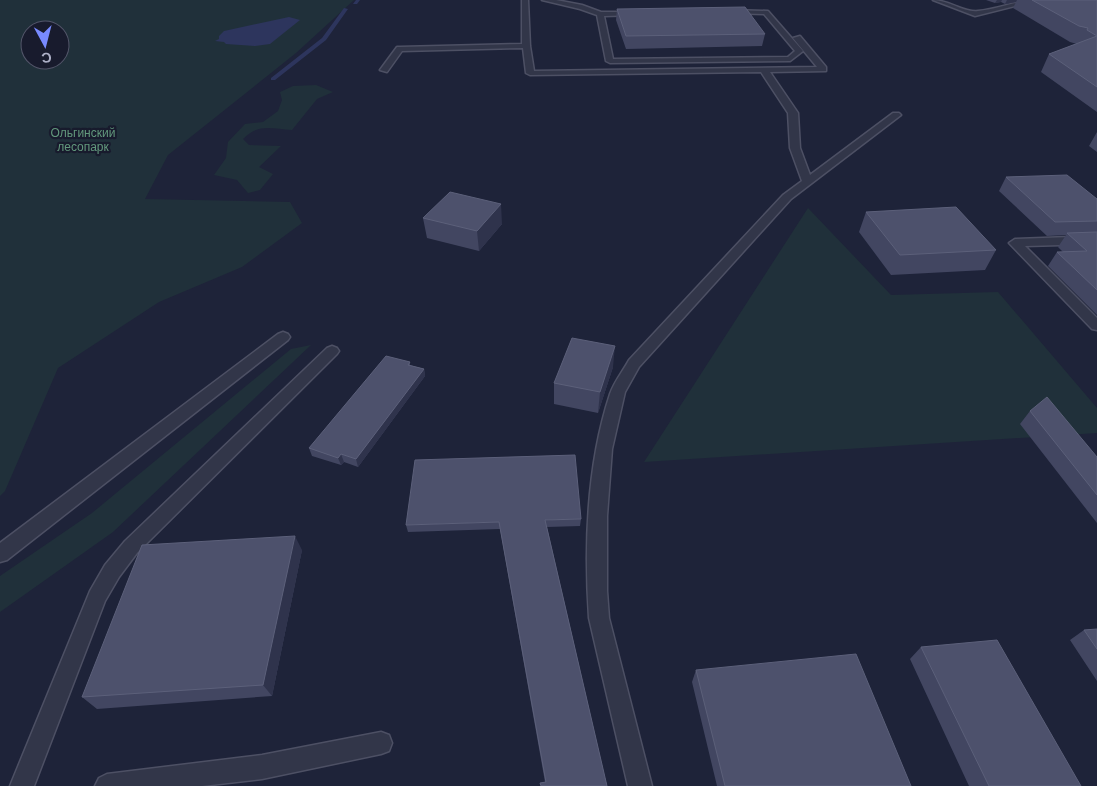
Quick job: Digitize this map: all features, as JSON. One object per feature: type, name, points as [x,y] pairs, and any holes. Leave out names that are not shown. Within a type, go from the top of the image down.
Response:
[{"type":"lane","points":[[525,0],[526,46],[530,74],[823,69],[765,0]]},
{"type":"lane","points":[[545,0],[582,7],[600,14],[649,13]]},
{"type":"lane","points":[[936,0],[975,14],[1036,0]]},
{"type":"lane","points":[[600,14],[610,61],[790,59],[799,51],[766,12],[717,12]]},
{"type":"lane","points":[[384,70],[400,49],[526,46]]},
{"type":"lane","points":[[764,70],[793,113],[795,148],[808,182]]},
{"type":"lane","points":[[640,786],[599,618],[597,591],[599,506],[604,449],[610,416],[618,392],[634,364],[787,197],[896,115]]},
{"type":"lane","points":[[1097,240],[1016,243],[1097,326]]},
{"type":"lane","points":[[0,554],[283,337]]},
{"type":"lane","points":[[22,786],[97,597],[112,570],[132,547],[332,350]]},
{"type":"lane","points":[[107,786],[262,768],[381,744]]},
{"type":"green space","name":"Ольгинский лесопарк","points":[[0,0],[354,0],[296,53],[168,155],[145,199],[290,202],[302,223],[242,267],[159,302],[58,368],[5,491],[0,496]]},
{"type":"green space","points":[[316,85],[333,92],[317,99],[292,130],[260,129],[243,139],[249,145],[281,146],[259,167],[273,174],[260,190],[248,193],[237,180],[214,175],[226,158],[228,142],[245,124],[263,122],[278,111],[282,100],[280,92],[293,86]]},
{"type":"green space","points":[[808,208],[891,295],[998,292],[1097,408],[1097,433],[644,462]]},
{"type":"green space","points":[[311,345],[113,532],[0,612],[0,576],[92,513],[291,349]]},
{"type":"water","points":[[289,17],[300,20],[270,44],[255,46],[226,44],[215,41],[219,39],[219,36],[224,31]]},
{"type":"building","points":[[1032,0],[1097,0],[1097,36],[1087,30],[1088,28],[1079,26]]},
{"type":"building","points":[[745,7],[765,34],[626,36],[617,9]]},
{"type":"building","points":[[1097,36],[1097,87],[1049,54]]},
{"type":"building","points":[[1067,175],[1097,199],[1097,221],[1055,222],[1006,177]]},
{"type":"building","points":[[450,192],[501,204],[477,231],[423,218]]},
{"type":"building","points":[[956,207],[996,250],[900,255],[866,212]]},
{"type":"building","points":[[1097,232],[1097,290],[1057,252],[1087,251],[1067,233]]},
{"type":"building","points":[[572,338],[615,346],[600,392],[554,383]]},
{"type":"building","points":[[386,356],[410,362],[408,365],[424,369],[356,459],[341,454],[338,458],[309,448]]},
{"type":"building","points":[[1047,397],[1097,457],[1097,495],[1030,411]]},
{"type":"building","points":[[575,455],[581,519],[545,520],[607,786],[541,786],[540,783],[546,782],[499,522],[406,525],[415,460]]},
{"type":"building","points":[[295,536],[263,685],[82,697],[142,545]]},
{"type":"building","points":[[1097,629],[1097,649],[1084,630]]},
{"type":"building","points":[[997,640],[1081,786],[989,786],[921,647]]},
{"type":"building","points":[[856,654],[911,786],[725,786],[696,670]]},
{"type":"waterway","points":[[355,3],[358,0]]},
{"type":"waterway","points":[[273,79],[324,39],[346,9]]}]
